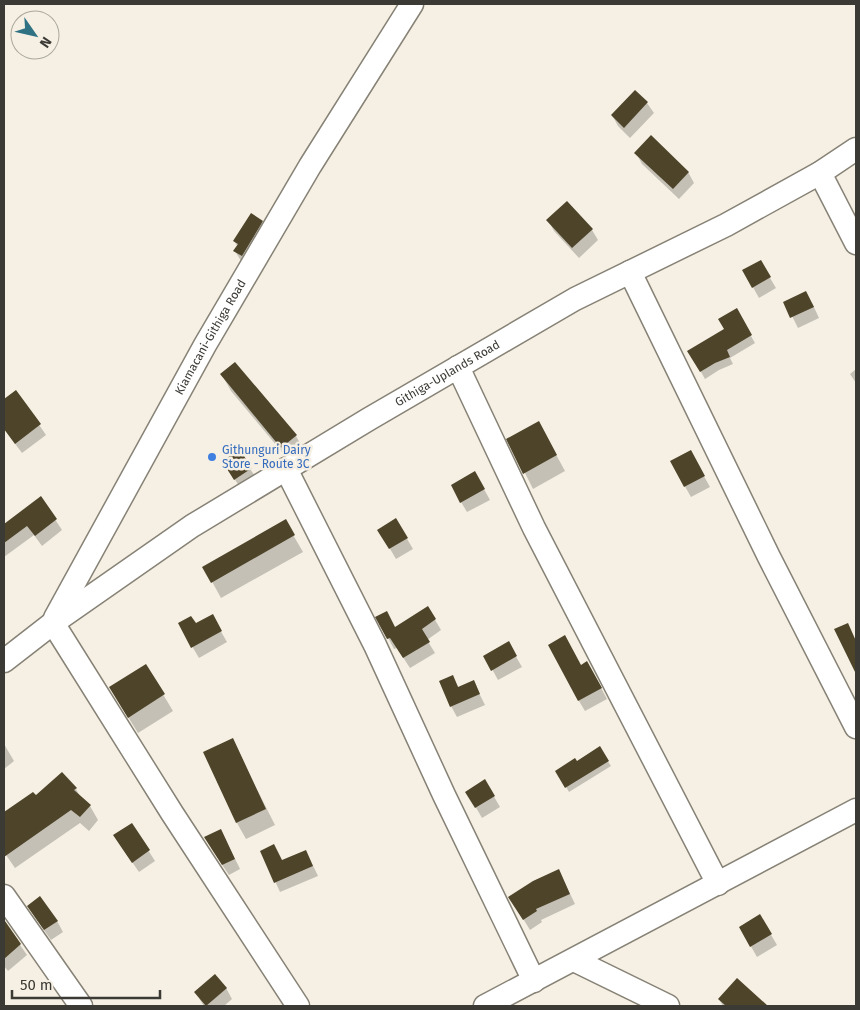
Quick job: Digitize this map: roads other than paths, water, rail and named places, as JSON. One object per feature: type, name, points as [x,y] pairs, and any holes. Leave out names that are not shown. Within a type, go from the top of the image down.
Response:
[{"type":"street","name":"Kiamacani-Githiga Road","points":[[4,661],[53,623],[225,311],[310,166],[412,4]]},
{"type":"street","name":"Githiga-Uplands Road","points":[[53,623],[192,526],[458,367],[575,299],[726,225],[820,172],[856,149]]},
{"type":"street","points":[[820,172],[856,243]]},
{"type":"street","points":[[630,272],[769,557],[856,727]]},
{"type":"street","points":[[458,367],[534,528],[718,884]]},
{"type":"street","points":[[286,469],[375,645],[444,795],[534,981]]},
{"type":"street","points":[[53,623],[172,813],[298,1006]]},
{"type":"street","points":[[485,1006],[856,810]]},
{"type":"street","points":[[4,896],[81,1006]]},
{"type":"street","points":[[574,960],[668,1006]]},
{"type":"place","name":"Githunguri Dairy Store - Route 3C","points":[[212,457]]}]
